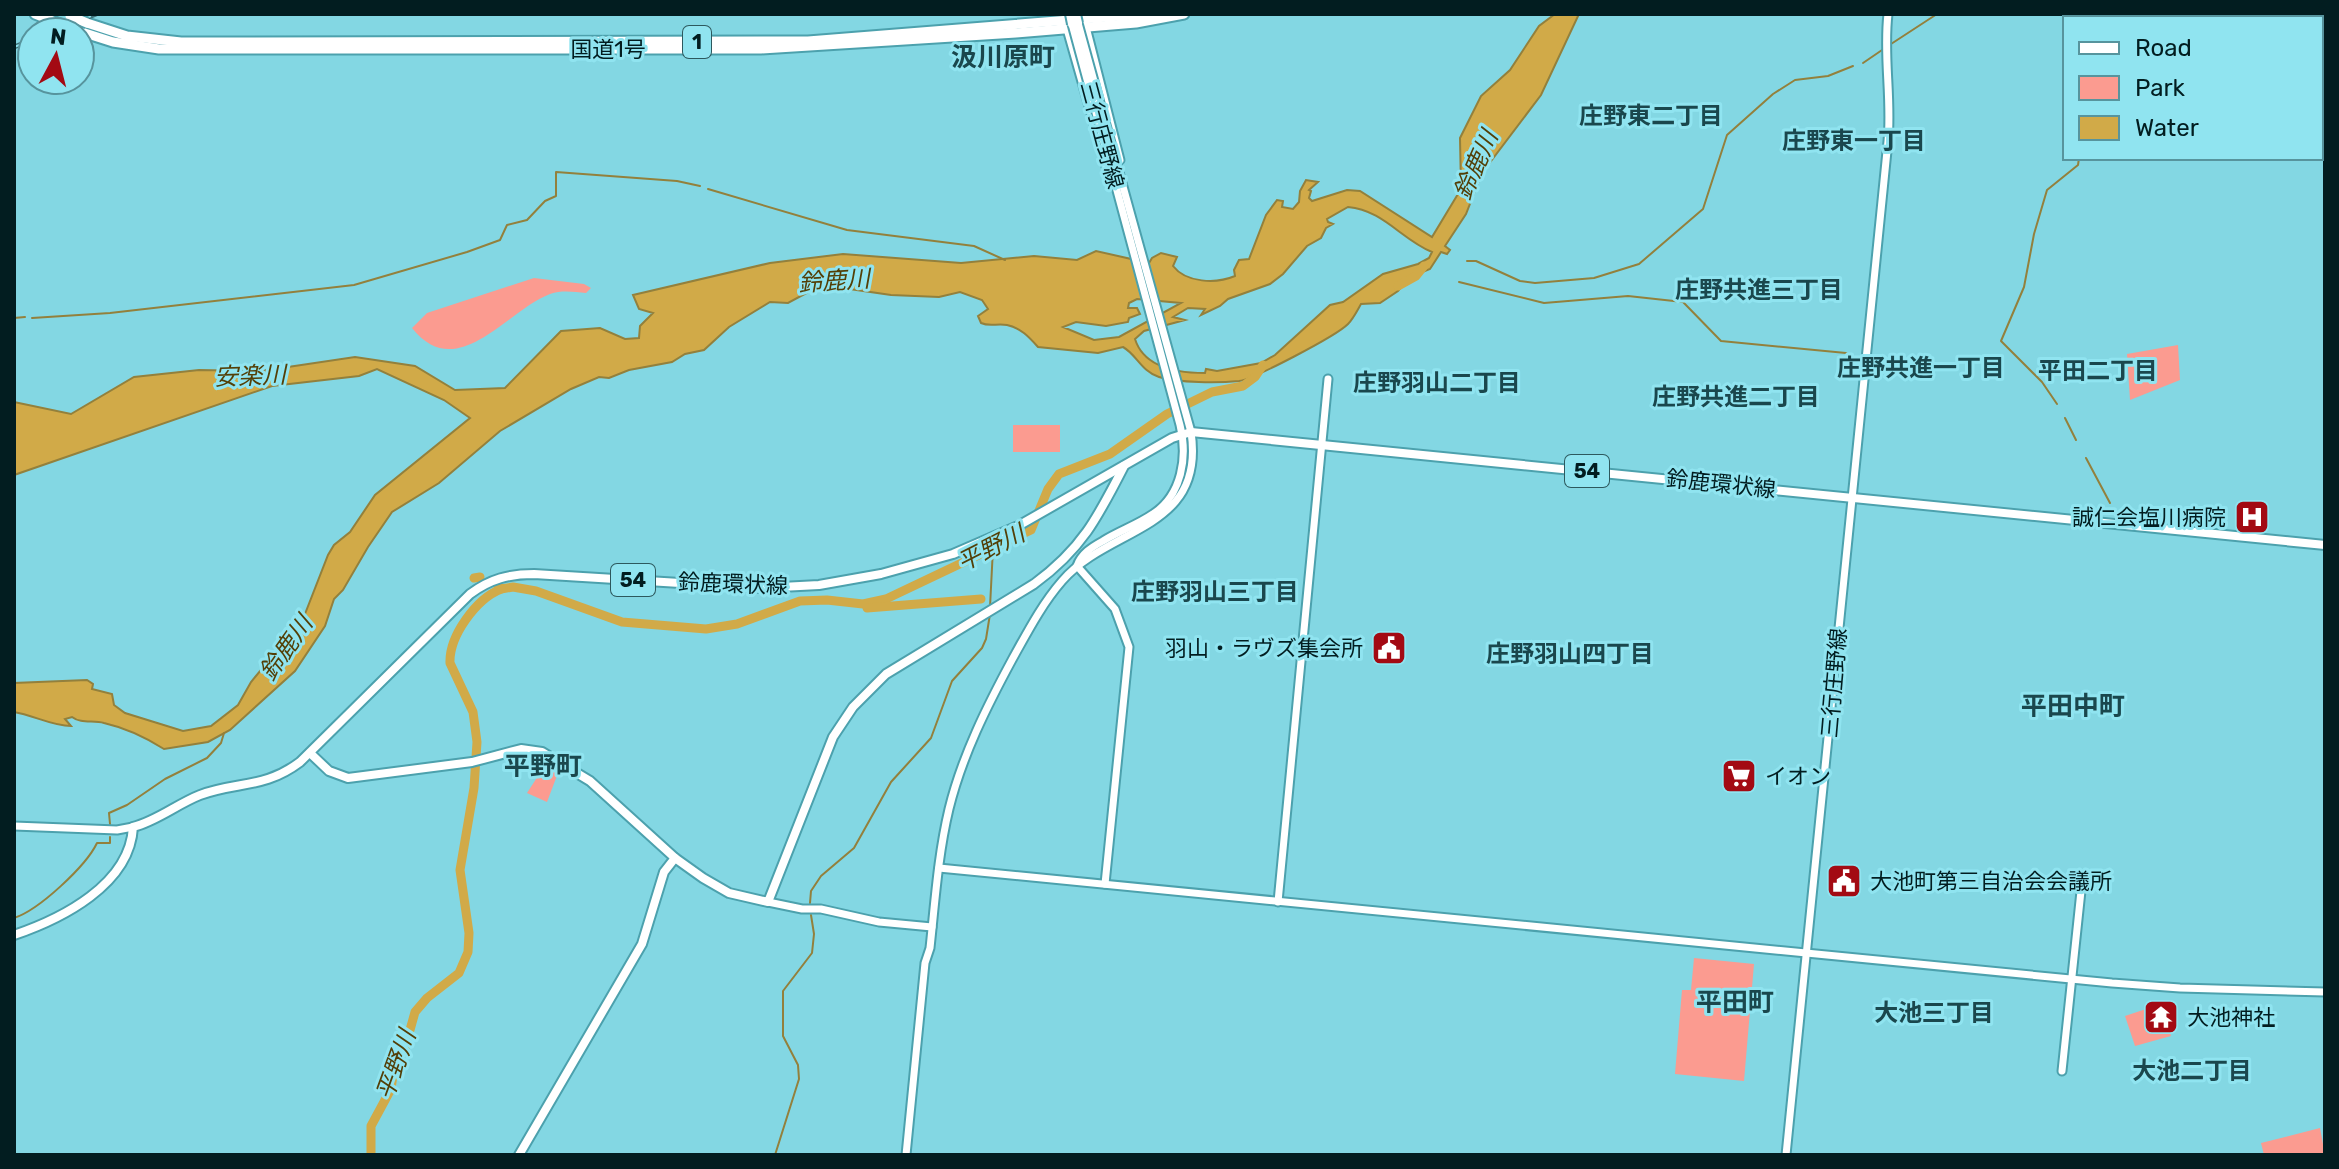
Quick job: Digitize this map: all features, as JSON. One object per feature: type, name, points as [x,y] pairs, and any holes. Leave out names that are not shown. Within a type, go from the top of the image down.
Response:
[{"type":"highway","name":"国道1号","points":[[96,34],[113,42],[149,48],[748,50],[828,47],[1145,14]]},
{"type":"highway","name":"国道1号","points":[[96,26],[127,36],[170,42],[808,41],[1075,20],[1136,23],[1184,14]]},
{"type":"main road","name":"鈴鹿環状線","points":[[133,827],[199,795],[274,778],[291,769],[470,594],[501,577],[534,574],[761,588],[819,585],[881,574],[953,554],[1018,526],[1185,428],[1322,445],[2325,545]]},
{"type":"main road","points":[[310,753],[329,771],[348,778],[477,762],[521,749],[536,750],[590,781],[675,858],[729,893],[768,902],[822,760],[845,717],[871,686],[886,674],[1047,574],[1095,523],[1124,466]]},
{"type":"main road","points":[[1107,476],[1110,491]]},
{"type":"main road","points":[[14,935],[53,921],[89,898],[130,848],[133,827]]},
{"type":"main road","points":[[519,1155],[642,944],[664,872],[675,858]]},
{"type":"street","name":"三行庄野線","points":[[1786,1155],[1890,122],[1888,14]]},
{"type":"street","name":"三行庄野線","points":[[1075,20],[1111,156],[1132,220]]},
{"type":"street","name":"三行庄野線","points":[[1075,20],[1131,245],[1185,428]]},
{"type":"street","name":"三行庄野線","points":[[1075,20],[1123,172],[1132,220],[1185,428]]},
{"type":"street","name":"三行庄野線","points":[[1111,156],[1120,204]]},
{"type":"street","points":[[1278,902],[1328,379]]},
{"type":"street","points":[[906,1155],[925,963],[949,807],[983,716],[1042,607],[1077,566],[1156,521],[1183,490],[1193,446],[1185,428]]},
{"type":"street","points":[[1077,566],[1115,609],[1129,647],[1105,884]]},
{"type":"street","points":[[14,826],[117,830],[133,827]]},
{"type":"street","points":[[939,868],[2071,980],[2180,988],[2325,992]]},
{"type":"street","points":[[2062,1071],[2081,891]]},
{"type":"street","points":[[768,902],[802,909],[821,909],[879,922],[932,927]]},
{"type":"green space","points":[[534,278],[584,284],[591,288],[586,293],[550,294],[464,347],[446,349],[429,344],[412,328],[427,313]]},
{"type":"green space","points":[[2178,345],[2180,380],[2130,400],[2127,354]]},
{"type":"green space","points":[[1013,425],[1060,425],[1060,452],[1013,452]]},
{"type":"green space","points":[[544,755],[561,765],[547,802],[527,793],[538,776]]},
{"type":"green space","points":[[1694,958],[1754,964],[1744,1081],[1675,1074],[1682,990],[1691,990]]},
{"type":"green space","points":[[2161,1004],[2171,1036],[2135,1046],[2125,1016]]},
{"type":"green space","points":[[2320,1128],[2325,1155],[2264,1155],[2261,1143]]},
{"type":"water","points":[[1555,14],[1579,14],[1541,95],[1482,173],[1466,214],[1445,246],[1450,250],[1447,254],[1441,252],[1430,269],[1410,277],[1398,291],[1380,303],[1361,304],[1350,322],[1340,330],[1261,373],[1239,381],[1177,380],[1153,375],[1123,347],[1098,353],[1038,347],[1012,326],[981,323],[978,316],[988,309],[982,300],[960,292],[939,297],[891,295],[850,289],[848,283],[812,290],[788,303],[770,302],[729,327],[704,350],[685,354],[672,362],[629,370],[609,378],[599,377],[571,389],[500,431],[439,483],[392,512],[343,590],[334,599],[325,626],[295,671],[230,730],[208,742],[164,749],[135,733],[104,723],[72,717],[65,719],[71,726],[64,726],[14,712],[14,683],[87,680],[93,684],[92,689],[112,694],[114,705],[125,713],[183,731],[211,726],[238,705],[251,682],[303,619],[328,555],[334,545],[350,532],[375,495],[470,418],[444,400],[377,369],[359,376],[272,386],[14,475],[14,402],[71,414],[134,377],[199,370],[261,371],[355,357],[415,366],[455,390],[505,388],[561,331],[600,328],[625,339],[639,338],[640,326],[653,313],[639,309],[633,295],[770,263],[843,254],[961,263],[1034,256],[1077,260],[1096,251],[1149,263],[1161,253],[1177,257],[1173,266],[1186,276],[1219,280],[1235,276],[1234,270],[1239,260],[1249,259],[1266,215],[1277,200],[1283,201],[1282,207],[1293,209],[1299,202],[1306,180],[1318,182],[1309,190],[1312,201],[1347,190],[1360,191],[1432,237],[1461,189],[1460,138],[1481,96],[1510,70],[1539,26]],"holes":[[[1348,207],[1382,219],[1432,252],[1429,258],[1383,274],[1343,302],[1330,305],[1275,355],[1261,363],[1217,371],[1206,369],[1205,373],[1184,372],[1154,363],[1140,349],[1135,339],[1144,331],[1185,320],[1173,317],[1188,308],[1205,309],[1201,315],[1228,299],[1270,284],[1307,246],[1321,238],[1326,228],[1333,224],[1327,219]],[[1137,299],[1181,303],[1119,337],[1094,340],[1063,327],[1076,322],[1106,326],[1128,322],[1129,318],[1140,314],[1137,308],[1128,308],[1129,303]]]},
{"type":"waterway","points":[[1891,44],[1937,14]]},
{"type":"waterway","points":[[2133,14],[2137,16]]},
{"type":"waterway","points":[[1863,63],[1885,48]]},
{"type":"waterway","points":[[1467,261],[1476,261],[1520,281],[1535,283],[1594,278],[1639,264],[1703,209],[1727,135],[1773,94],[1795,80],[1828,76],[1853,66]]},
{"type":"waterway","points":[[2057,404],[2042,382],[2001,341],[2024,287],[2034,234],[2047,190],[2078,165],[2079,160]]},
{"type":"waterway","points":[[32,318],[110,313],[354,285],[500,240],[507,225],[527,220],[545,201],[556,196],[556,172],[677,181],[700,186]]},
{"type":"waterway","points":[[708,189],[847,230],[974,246],[1005,260]]},
{"type":"waterway","name":"平野川","points":[[1398,286],[1416,276],[1424,266]]},
{"type":"waterway","points":[[1459,282],[1544,303],[1628,296],[1683,302],[1721,341],[1846,353],[1856,360]]},
{"type":"waterway","points":[[14,318],[25,317]]},
{"type":"waterway","name":"平野川","points":[[498,586],[501,589],[513,587],[536,591],[622,622],[706,629],[737,624],[800,601],[863,604],[886,599],[1031,530],[1048,489],[1059,474],[1110,454],[1167,414],[1212,392],[1243,386],[1255,377],[1263,365]]},
{"type":"waterway","points":[[2065,418],[2076,440]]},
{"type":"waterway","points":[[2086,458],[2110,503]]},
{"type":"waterway","points":[[990,607],[993,548]]},
{"type":"waterway","name":"平野川","points":[[474,578],[480,577]]},
{"type":"waterway","name":"平野川","points":[[371,1155],[371,1126],[391,1089],[394,1068],[405,1048],[415,1012],[427,998],[459,973],[468,952],[469,933],[460,870],[474,788],[477,742],[473,712],[450,663],[459,630],[482,601],[501,589]]},
{"type":"waterway","points":[[867,608],[981,599]]},
{"type":"waterway","points":[[810,903],[811,891],[821,876],[854,848],[891,782],[931,738],[952,681],[982,648],[990,614]]},
{"type":"waterway","points":[[110,824],[109,813],[207,758],[221,743],[224,733]]},
{"type":"waterway","points":[[14,918],[48,897],[83,863],[97,843],[110,843],[110,837]]},
{"type":"waterway","points":[[775,1155],[799,1079],[798,1065],[783,1036],[783,991],[812,953],[814,934],[811,915]]},
{"type":"railway","points":[[91,16],[96,14]]},
{"type":"place","name":"誠仁会塩川病院","points":[[2252,517]]},
{"type":"place","name":"羽山・ラヴズ集会所","points":[[1389,648]]},
{"type":"place","name":"イオン","points":[[1739,776]]},
{"type":"place","name":"大池町第三自治会会議所","points":[[1844,881]]},
{"type":"place","name":"大池神社","points":[[2161,1017]]},
{"type":"district","name":"汲川原町","points":[[1003,57]]},
{"type":"district","name":"庄野東二丁目","points":[[1651,116]]},
{"type":"district","name":"庄野東一丁目","points":[[1854,141]]},
{"type":"district","name":"庄野共進三丁目","points":[[1759,290]]},
{"type":"district","name":"庄野共進一丁目","points":[[1921,368]]},
{"type":"district","name":"平田二丁目","points":[[2098,371]]},
{"type":"district","name":"庄野羽山二丁目","points":[[1437,383]]},
{"type":"district","name":"庄野共進二丁目","points":[[1736,397]]},
{"type":"district","name":"庄野羽山三丁目","points":[[1215,592]]},
{"type":"district","name":"庄野羽山四丁目","points":[[1570,654]]},
{"type":"district","name":"平田中町","points":[[2073,706]]},
{"type":"district","name":"平野町","points":[[543,766]]},
{"type":"district","name":"平田町","points":[[1735,1002]]},
{"type":"district","name":"大池三丁目","points":[[1934,1013]]},
{"type":"district","name":"大池二丁目","points":[[2192,1071]]},
{"type":"water label","name":"鈴鹿川","points":[[1476,165]]},
{"type":"water label","name":"鈴鹿川","points":[[834,281]]},
{"type":"water label","name":"安楽川","points":[[250,376]]},
{"type":"water label","name":"鈴鹿川","points":[[286,648]]}]
